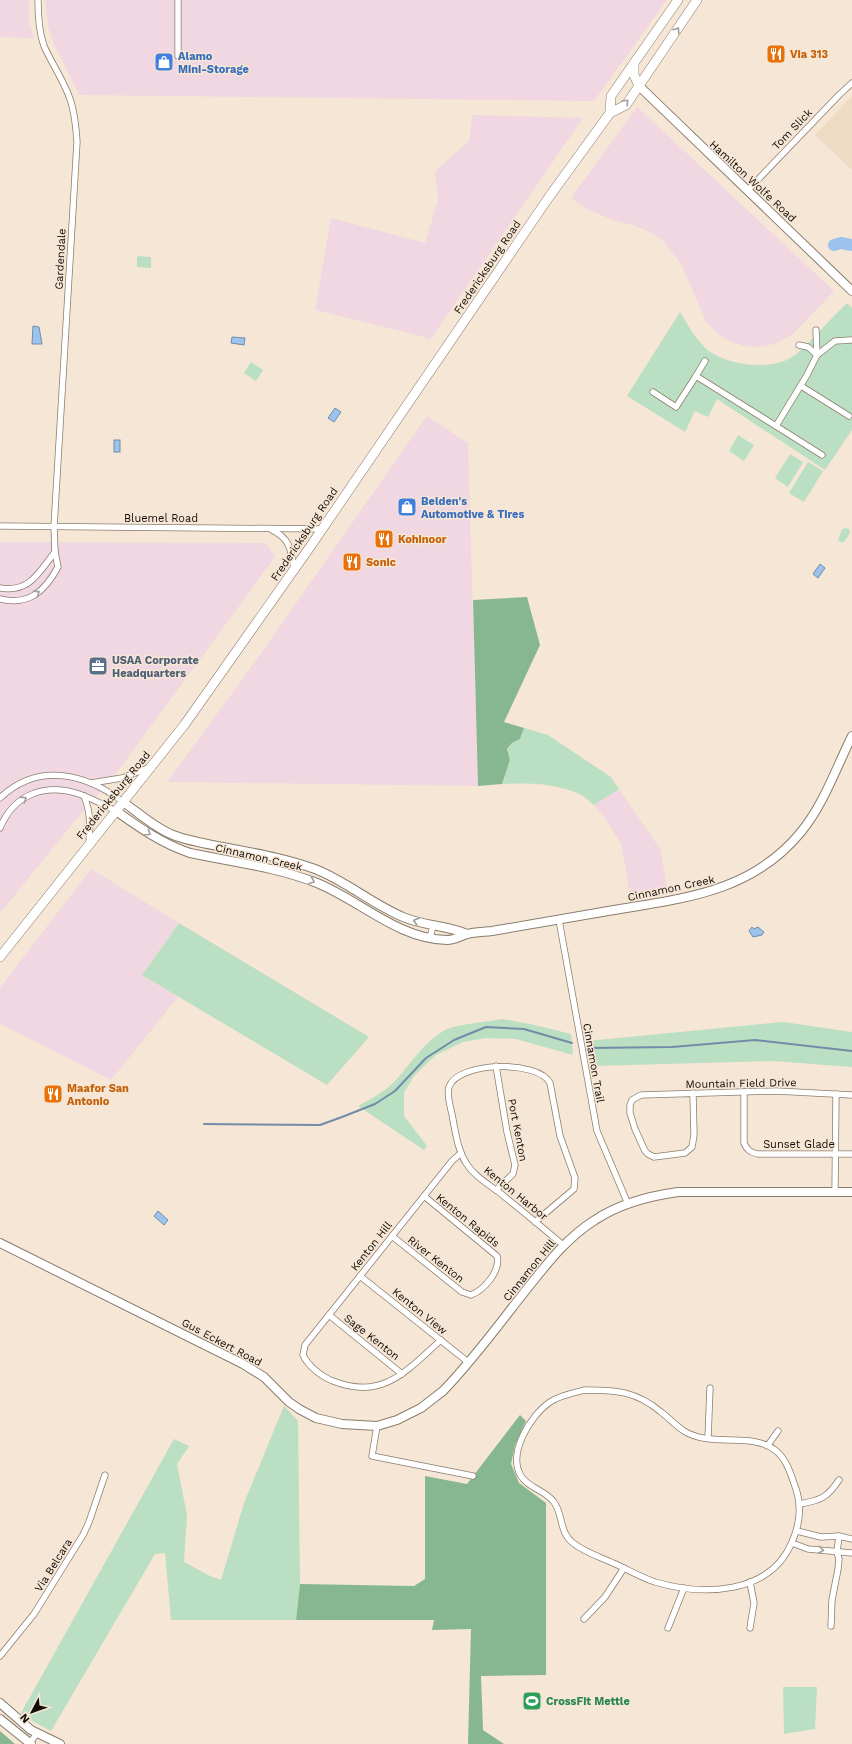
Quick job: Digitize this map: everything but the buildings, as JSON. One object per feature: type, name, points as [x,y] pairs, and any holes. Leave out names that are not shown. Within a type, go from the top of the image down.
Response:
[{"type":"main road","name":"Fredericksburg Road","points":[[610,113],[611,96],[678,0]]},
{"type":"main road","name":"Fredericksburg Road","points":[[0,957],[185,724],[294,570],[540,210],[610,113],[626,105],[697,0]]},
{"type":"main road","points":[[634,63],[634,75],[639,86]]},
{"type":"street","name":"Gardendale","points":[[0,599],[18,601],[30,598],[41,592],[58,567],[55,552],[54,527],[77,142],[76,121],[71,100],[44,46],[41,36],[38,0]]},
{"type":"street","points":[[178,0],[178,56]]},
{"type":"street","name":"Tom Slick","points":[[747,190],[852,83]]},
{"type":"street","name":"Hamilton Wolfe Road","points":[[639,86],[852,291]]},
{"type":"street","points":[[816,330],[817,355]]},
{"type":"street","points":[[776,426],[801,386],[817,355],[835,341],[851,340]]},
{"type":"street","points":[[799,345],[808,347],[817,355]]},
{"type":"street","points":[[653,392],[676,407],[705,361]]},
{"type":"street","points":[[696,376],[822,455]]},
{"type":"street","points":[[801,386],[849,416]]},
{"type":"street","name":"Bluemel Road","points":[[0,526],[322,529]]},
{"type":"street","points":[[270,529],[285,538],[290,546],[294,570]]},
{"type":"street","points":[[0,588],[12,590],[27,584],[39,574],[55,552]]},
{"type":"street","name":"Cinnamon Creek","points":[[116,811],[155,838],[175,848],[292,874],[340,894],[388,923],[430,938],[447,940],[456,939],[467,934],[559,920],[702,894],[729,886],[758,870],[788,846],[810,820],[820,803],[852,736]]},
{"type":"street","points":[[89,783],[122,778],[150,768]]},
{"type":"street","points":[[0,798],[16,786],[50,774],[65,775],[89,783],[109,791],[123,802]]},
{"type":"street","points":[[0,828],[4,817],[13,807],[23,798],[38,791],[55,789],[84,796],[116,811]]},
{"type":"street","points":[[84,796],[89,808],[91,820],[88,845]]},
{"type":"street","name":"Cinnamon Creek","points":[[123,802],[173,835],[205,844],[274,857],[316,870],[345,884],[391,911],[419,923],[454,928],[467,934]]},
{"type":"street","points":[[203,855],[205,844]]},
{"type":"street","name":"Cinnamon Trail","points":[[559,920],[597,1131],[628,1204]]},
{"type":"street","points":[[430,938],[433,926]]},
{"type":"street","points":[[496,1066],[521,1068],[544,1075],[548,1078],[560,1136],[576,1178],[574,1188],[535,1222]]},
{"type":"street","name":"Kenton Harbor","points":[[496,1066],[469,1072],[452,1082],[450,1086],[449,1091],[454,1126],[461,1153],[466,1164],[474,1172],[563,1245]]},
{"type":"street","name":"Port Kenton","points":[[496,1066],[507,1132],[515,1165],[513,1174],[496,1190]]},
{"type":"street","name":"Mountain Field Drive","points":[[693,1093],[694,1134],[692,1147],[685,1153],[654,1157],[645,1151],[630,1113],[630,1105],[632,1100],[641,1095],[693,1093],[744,1092],[776,1090],[852,1095]]},
{"type":"street","name":"Sunset Glade","points":[[744,1092],[744,1143],[748,1150],[758,1154],[852,1154]]},
{"type":"street","points":[[835,1192],[836,1094]]},
{"type":"street","name":"Kenton Hill","points":[[402,1374],[390,1382],[377,1386],[354,1387],[330,1380],[312,1367],[303,1356],[305,1345],[452,1161],[461,1153]]},
{"type":"street","name":"Cinnamon Hill","points":[[377,1426],[409,1414],[431,1401],[451,1383],[563,1245],[595,1220],[628,1204],[660,1194],[678,1192],[852,1192]]},
{"type":"street","name":"Kenton Rapids","points":[[424,1196],[494,1252],[497,1256],[498,1265],[488,1281]]},
{"type":"street","name":"River Kenton","points":[[392,1236],[467,1295],[476,1293],[488,1281]]},
{"type":"street","name":"Gus Eckert Road","points":[[0,1243],[243,1364],[264,1377],[289,1402],[308,1414],[332,1422],[377,1426]]},
{"type":"street","name":"Kenton View","points":[[360,1276],[468,1362]]},
{"type":"street","name":"Sage Kenton","points":[[329,1316],[402,1374]]},
{"type":"street","points":[[402,1374],[441,1340]]},
{"type":"street","points":[[708,1438],[710,1388]]},
{"type":"street","points":[[585,1390],[609,1390],[622,1392],[644,1399],[684,1431],[723,1441],[747,1441],[768,1446],[775,1450],[786,1462],[800,1504],[797,1531],[792,1543],[781,1561],[775,1567],[757,1579],[727,1589],[703,1590],[655,1582],[589,1552],[570,1540],[563,1530],[558,1509],[553,1501],[546,1494],[529,1484],[521,1477],[518,1465],[518,1454],[529,1423],[547,1405],[566,1395],[585,1390]]},
{"type":"street","points":[[377,1426],[372,1456],[473,1476]]},
{"type":"street","points":[[768,1446],[778,1431]]},
{"type":"street","name":"Via Belcara","points":[[0,1656],[34,1614],[83,1535],[105,1475]]},
{"type":"street","points":[[800,1504],[816,1501],[825,1497],[831,1492],[839,1480]]},
{"type":"street","points":[[797,1531],[821,1537],[839,1536],[852,1539]]},
{"type":"street","points":[[831,1626],[832,1600],[839,1560],[837,1552],[839,1536]]},
{"type":"street","points":[[792,1543],[808,1549],[852,1553]]},
{"type":"street","points":[[584,1619],[605,1597],[624,1568]]},
{"type":"street","points":[[750,1582],[754,1602],[750,1628]]},
{"type":"street","points":[[668,1628],[684,1588]]},
{"type":"street","points":[[0,1703],[37,1733],[60,1744]]},
{"type":"street","points":[[0,1719],[31,1744],[37,1733]]},
{"type":"shaded area","points":[[0,0],[29,0],[29,21],[34,38],[0,37]]},
{"type":"shaded area","points":[[45,0],[667,0],[594,101],[79,95],[53,42],[48,26]]},
{"type":"shaded area","points":[[852,96],[852,170],[815,135]]},
{"type":"shaded area","points":[[637,107],[834,291],[792,335],[774,344],[759,347],[744,346],[726,340],[706,321],[681,264],[663,241],[651,232],[616,221],[589,210],[571,198]]},
{"type":"shaded area","points":[[472,115],[583,118],[430,340],[421,336],[315,310],[331,218],[425,243],[438,200],[435,171],[470,140]]},
{"type":"shaded area","points":[[427,416],[468,443],[478,786],[167,782],[252,666]]},
{"type":"shaded area","name":"USAA Corporate Headquarters","points":[[0,542],[266,543],[275,557],[115,775],[75,821],[0,913]]},
{"type":"shaded area","points":[[619,789],[660,849],[668,891],[630,899],[621,844],[605,818],[594,805]]},
{"type":"shaded area","points":[[91,869],[179,923],[142,975],[178,997],[111,1080],[0,1024],[0,988]]},
{"type":"green space","points":[[137,256],[151,257],[151,268],[137,267]]},
{"type":"green space","points":[[847,303],[852,308],[852,430],[825,470],[717,399],[708,417],[695,411],[685,432],[627,396],[680,312],[698,340],[707,350],[731,361],[742,364],[765,365],[787,360],[795,355]]},
{"type":"green space","points":[[251,362],[263,370],[256,381],[244,373]]},
{"type":"green space","points":[[738,435],[754,445],[744,461],[729,451]]},
{"type":"green space","points":[[790,454],[803,462],[788,487],[775,478]]},
{"type":"green space","points":[[808,462],[823,471],[804,502],[789,493]]},
{"type":"green space","points":[[842,529],[849,529],[850,533],[844,542],[841,542],[838,540]]},
{"type":"green space","points":[[527,597],[540,645],[504,722],[524,728],[520,739],[512,743],[507,749],[510,760],[502,784],[478,786],[473,600]]},
{"type":"green space","points":[[524,728],[548,735],[611,777],[619,789],[594,805],[585,797],[570,790],[531,784],[502,784],[510,760],[507,750],[512,743],[520,739]]},
{"type":"green space","points":[[179,923],[369,1037],[327,1085],[142,975]]},
{"type":"green space","points":[[502,1019],[571,1034],[573,1055],[516,1039],[486,1038],[463,1042],[436,1055],[414,1076],[404,1093],[404,1116],[427,1146],[424,1150],[358,1106],[388,1088],[418,1053],[437,1035],[445,1030]]},
{"type":"green space","points":[[783,1022],[852,1032],[852,1067],[773,1061],[593,1066],[588,1041]]},
{"type":"green space","points":[[284,1406],[298,1421],[300,1584],[296,1620],[171,1620],[165,1553],[155,1554],[51,1731],[32,1721],[21,1713],[174,1439],[189,1446],[177,1464],[187,1515],[184,1562],[210,1576],[221,1580],[244,1503]]},
{"type":"green space","points":[[520,1415],[526,1421],[515,1445],[511,1464],[519,1483],[546,1503],[546,1675],[481,1676],[483,1730],[504,1744],[468,1744],[471,1629],[432,1630],[434,1620],[296,1620],[300,1584],[414,1586],[425,1579],[425,1476],[467,1484]]},
{"type":"green space","points":[[783,1687],[817,1687],[815,1729],[784,1734]]},
{"type":"green space","points":[[0,1731],[15,1744],[0,1744]]},
{"type":"water","points":[[33,326],[39,327],[42,344],[32,344]]},
{"type":"water","points":[[232,337],[245,338],[244,345],[231,343]]},
{"type":"water","points":[[335,408],[341,412],[334,422],[328,418]]},
{"type":"water","points":[[114,440],[120,440],[120,452],[114,452]]},
{"type":"water","points":[[820,564],[825,568],[818,578],[813,574]]},
{"type":"water","points":[[752,927],[754,929],[758,927],[764,932],[762,935],[753,937],[749,931]]},
{"type":"water","points":[[158,1211],[168,1220],[164,1225],[154,1216]]},
{"type":"waterway","points":[[834,245],[841,243],[852,245]]},
{"type":"waterway","points":[[204,1124],[320,1125],[375,1104],[395,1091],[426,1058],[454,1040],[486,1027],[524,1029],[572,1043]]},
{"type":"waterway","points":[[589,1048],[672,1047],[755,1040],[852,1051]]},
{"type":"place","name":"Via 313","points":[[776,54]]},
{"type":"place","name":"Alamo Mini-Storage","points":[[164,62]]},
{"type":"place","name":"Belden's Automotive & Tires","points":[[407,507]]},
{"type":"place","name":"Kohinoor","points":[[384,539]]},
{"type":"place","name":"Sonic","points":[[352,562]]},
{"type":"place","name":"USAA Corporate Headquarters","points":[[98,666]]},
{"type":"place","name":"Maafor San Antonio","points":[[53,1094]]},
{"type":"place","name":"CrossFit Mettle","points":[[532,1701]]}]
